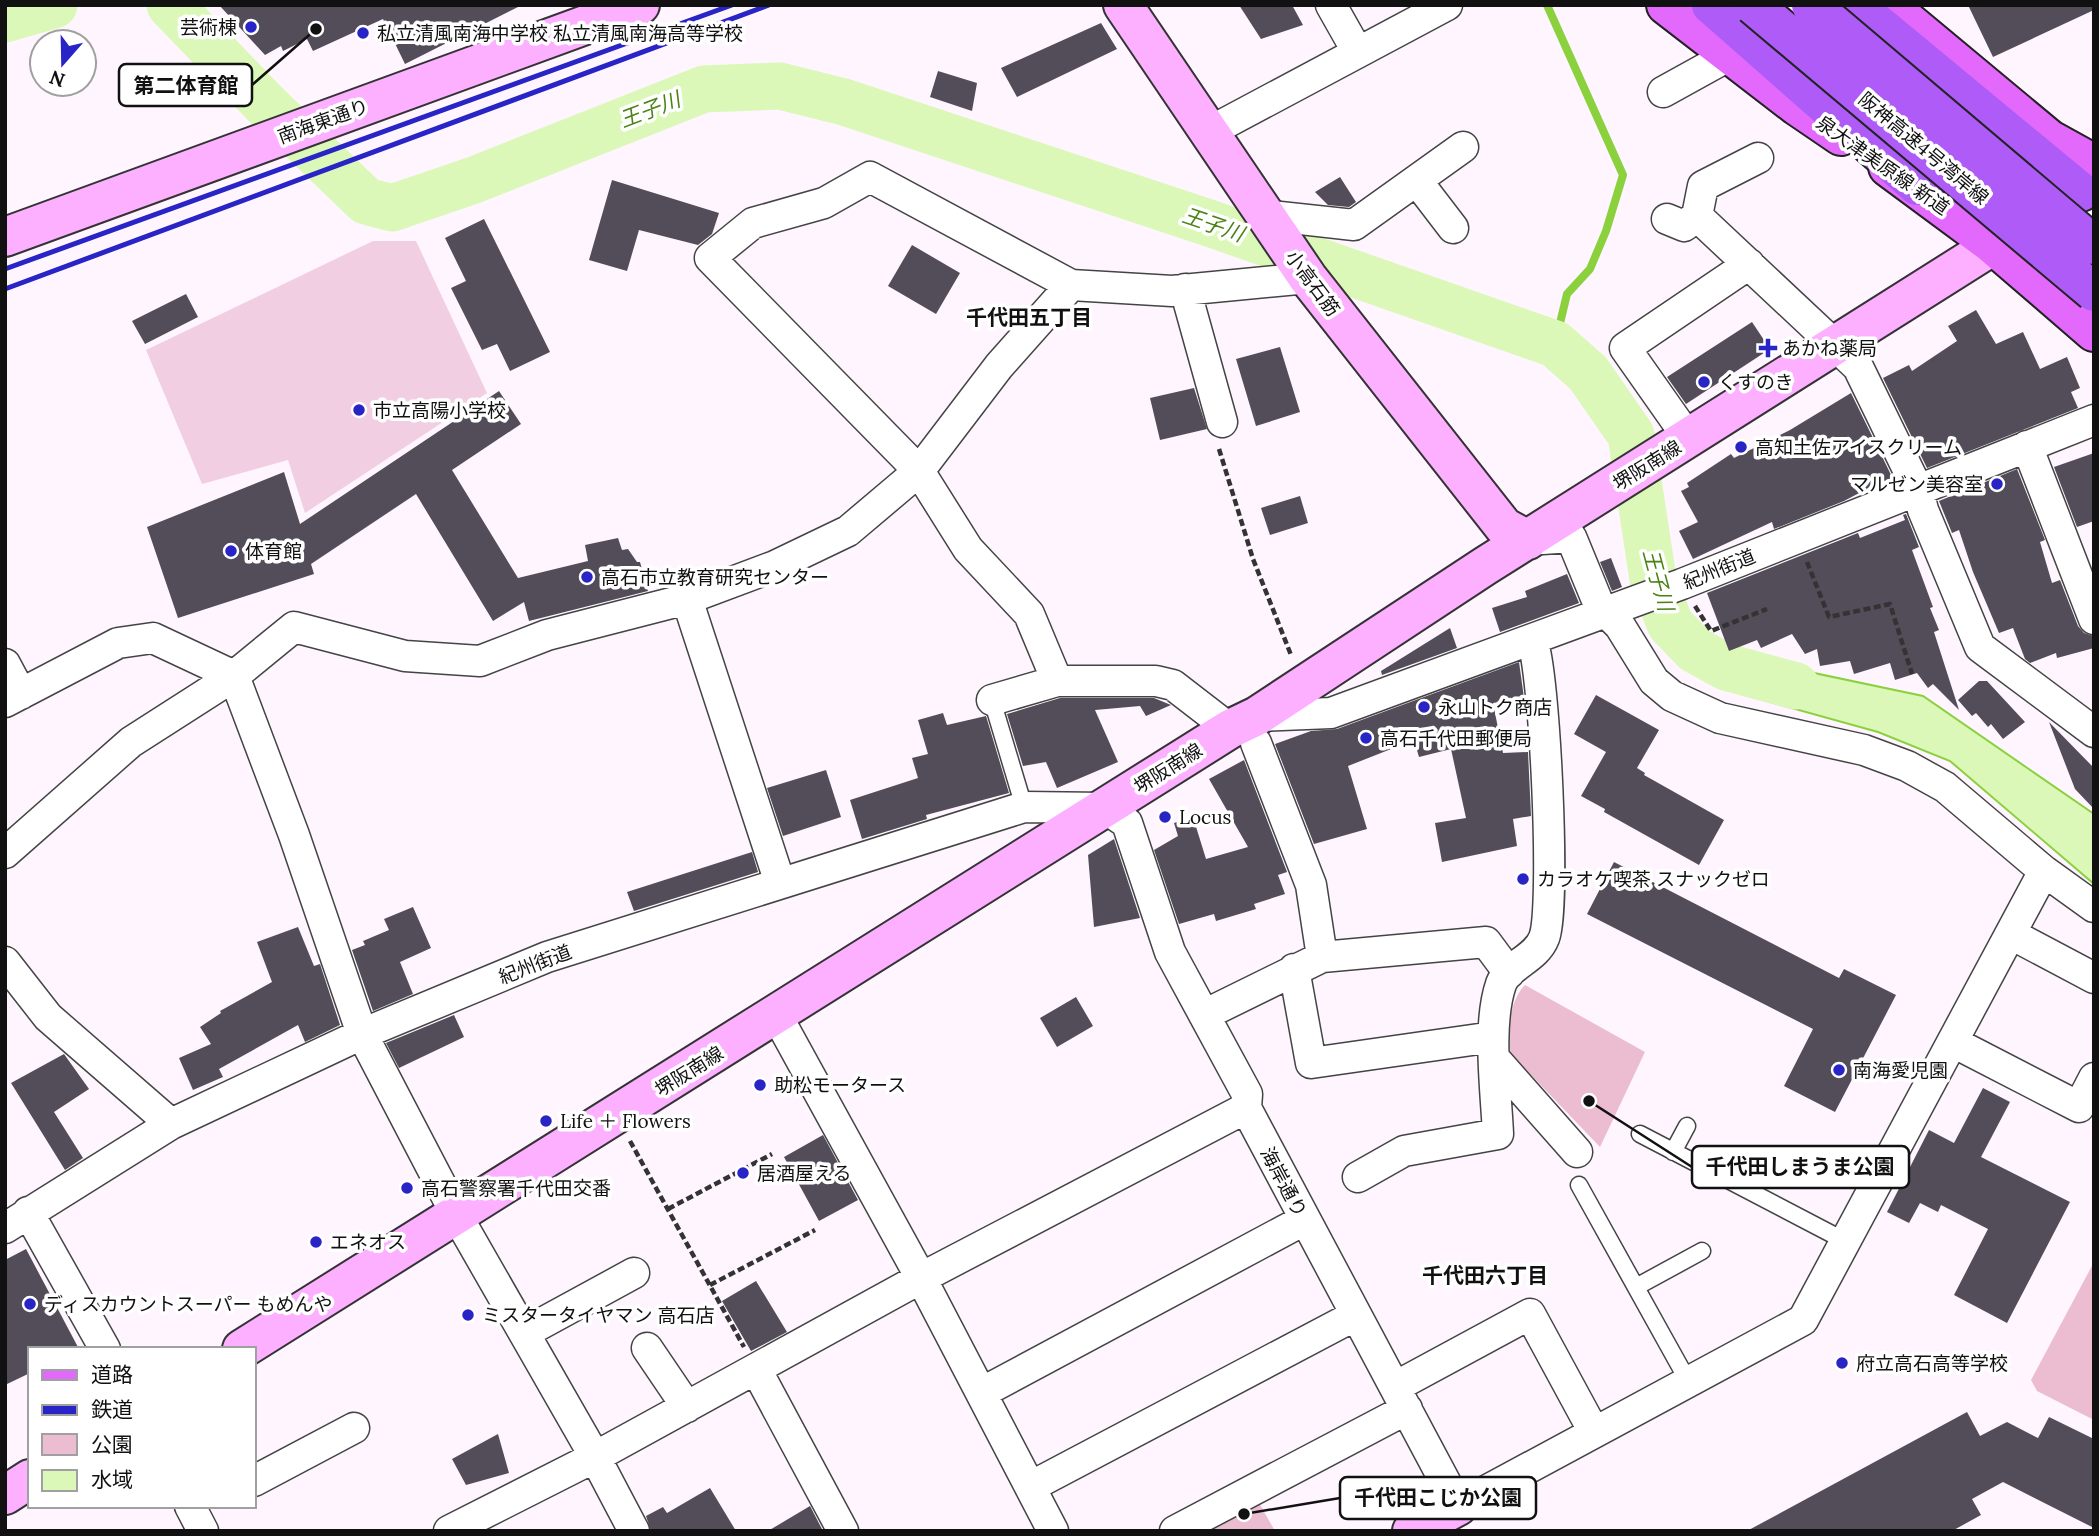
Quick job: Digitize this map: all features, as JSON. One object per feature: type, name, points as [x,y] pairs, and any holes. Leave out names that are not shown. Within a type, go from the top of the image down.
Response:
[{"type":"highway","points":[[1711,5],[1917,186]]},
{"type":"highway","name":"阪神高速4号湾岸線","points":[[1753,5],[2094,292]]},
{"type":"highway","name":"阪神高速4号湾岸線","points":[[1811,5],[2094,245]]},
{"type":"highway","points":[[1855,5],[2028,148],[2091,186]]},
{"type":"main road","name":"南海東通り","points":[[5,237],[640,5]]},
{"type":"main road","name":"小高石筋","points":[[1123,5],[1207,133],[1308,278],[1504,527],[1528,540]]},
{"type":"main road","name":"泉大津美原線 新道","points":[[1667,5],[1797,106],[1917,186],[1992,244],[2094,332]]},
{"type":"main road","points":[[1888,5],[2053,142],[2091,186]]},
{"type":"main road","name":"堺阪南線","points":[[245,1347],[1105,808],[1247,729],[1528,540],[1992,244],[2091,186]]},
{"type":"main road","points":[[5,1494],[28,1480]]},
{"type":"main road","points":[[1422,1528],[1458,1506]]},
{"type":"street","points":[[1331,5],[1357,51]]},
{"type":"street","points":[[1207,133],[1447,5]]},
{"type":"street","points":[[1663,92],[1730,55]]},
{"type":"street","points":[[1263,215],[1354,225],[1463,147]]},
{"type":"street","points":[[1667,219],[1684,226],[1697,216],[1703,186],[1758,158]]},
{"type":"street","points":[[1057,681],[1029,614],[968,549],[919,471],[710,258],[753,223],[824,203],[870,177],[1071,285],[1185,289],[1308,278]]},
{"type":"street","points":[[1417,181],[1453,228]]},
{"type":"street","points":[[1697,216],[1858,366],[1918,490],[1923,510],[1980,647],[2094,732]]},
{"type":"street","points":[[1676,447],[1625,348],[1749,264]]},
{"type":"street","points":[[5,853],[131,742],[234,676],[293,627],[405,656],[480,661],[547,635],[687,599],[775,566],[848,531],[919,471],[999,366],[1071,285]]},
{"type":"street","points":[[1185,289],[1222,422]]},
{"type":"street","name":"紀州街道","points":[[1247,729],[1331,713],[1532,640],[1682,584],[2094,419]]},
{"type":"street","points":[[2027,446],[2093,613]]},
{"type":"street","points":[[1528,540],[1571,537],[1599,605],[1619,608],[1620,626],[1654,681],[1672,696],[1720,718],[1864,750],[1908,766],[1945,787],[2043,871],[2094,907]]},
{"type":"street","points":[[687,599],[780,883]]},
{"type":"street","points":[[5,664],[13,698],[118,643],[153,638],[234,676],[362,1034],[457,1216],[596,1457],[634,1531]]},
{"type":"street","points":[[1358,1177],[1404,1151],[1498,1133],[1494,1047],[1501,983],[1509,973],[1533,955],[1545,937],[1548,904],[1545,733],[1536,648],[1532,640]]},
{"type":"street","points":[[992,701],[1057,681],[1156,681],[1173,685],[1247,729],[1311,885],[1322,957]]},
{"type":"street","name":"紀州街道","points":[[12,1221],[171,1124],[362,1034],[547,957],[1024,807],[1105,808]]},
{"type":"street","name":"海岸通り","points":[[1105,808],[1127,823],[1170,952],[1247,1094],[1246,1108],[1304,1220],[1458,1506]]},
{"type":"street","points":[[1458,1506],[1802,1320],[2043,871]]},
{"type":"street","points":[[2011,934],[2094,978]]},
{"type":"street","points":[[1204,1015],[1322,957],[1486,942],[1509,973]]},
{"type":"street","points":[[5,962],[48,1017],[171,1124]]},
{"type":"street","points":[[1294,969],[1311,1063],[1494,1047]]},
{"type":"street","points":[[777,1016],[921,1279],[1053,1531]]},
{"type":"street","points":[[1953,1042],[2079,1107],[2094,1078]]},
{"type":"street","points":[[1494,1047],[1577,1152]]},
{"type":"street","points":[[449,1531],[596,1457],[921,1279],[1246,1108]]},
{"type":"street","points":[[981,1393],[1304,1220]]},
{"type":"street","points":[[12,1221],[104,1347]]},
{"type":"street","points":[[524,1333],[634,1273]]},
{"type":"street","points":[[1175,1531],[1401,1398],[1530,1314],[1594,1432]]},
{"type":"street","points":[[1030,1487],[1356,1315]]},
{"type":"street","points":[[647,1348],[687,1407]]},
{"type":"street","points":[[756,1369],[843,1531]]},
{"type":"street","points":[[256,1480],[354,1428]]},
{"type":"lane","points":[[992,701],[1024,807]]},
{"type":"lane","points":[[1673,1152],[1687,1126]]},
{"type":"lane","points":[[1640,1134],[1845,1241]]},
{"type":"lane","points":[[1579,1185],[1688,1381]]},
{"type":"lane","points":[[1636,1287],[1702,1251]]},
{"type":"path","points":[[1222,422],[1218,430],[1219,449],[1253,559],[1292,660]]},
{"type":"path","points":[[1797,538],[1829,617],[1890,604],[1912,674]]},
{"type":"path","points":[[1682,584],[1711,631],[1767,609]]},
{"type":"path","points":[[630,1141],[756,1369]]},
{"type":"path","points":[[668,1209],[772,1154]]},
{"type":"path","points":[[710,1285],[815,1230]]},
{"type":"green space","points":[[1525,985],[1645,1052],[1600,1147],[1511,1054],[1509,1037],[1512,1008]]},
{"type":"green space","points":[[2094,1262],[2094,1420],[2037,1391],[2031,1380]]},
{"type":"green space","points":[[1255,1496],[1275,1531],[1191,1531]]},
{"type":"shaded area","points":[[373,241],[416,241],[487,393],[305,513],[288,460],[202,484],[146,350]]},
{"type":"water","points":[[1729,655],[1923,696],[2094,814],[2094,884],[1950,761],[1878,732],[1741,694]]},
{"type":"building","points":[[219,5],[522,5],[405,64],[383,19],[313,51],[307,39],[283,51],[281,46],[265,55]]},
{"type":"building","points":[[1239,5],[1292,5],[1303,25],[1261,39]]},
{"type":"building","points":[[1968,5],[2094,5],[2094,10],[1993,57]]},
{"type":"building","points":[[1101,23],[1117,49],[1017,97],[1001,68]]},
{"type":"building","points":[[938,71],[977,83],[972,111],[930,97]]},
{"type":"building","points":[[1340,177],[1356,202],[1349,207],[1328,205],[1315,192]]},
{"type":"building","points":[[612,180],[719,213],[712,234],[698,245],[639,230],[627,271],[589,260]]},
{"type":"building","points":[[484,219],[550,352],[510,371],[497,344],[482,350],[451,288],[466,281],[445,238]]},
{"type":"building","points":[[912,245],[960,273],[936,314],[888,286]]},
{"type":"building","points":[[186,294],[198,317],[145,344],[132,321]]},
{"type":"building","points":[[1976,310],[1996,344],[2023,332],[2040,369],[2067,357],[2080,388],[2071,392],[2078,408],[1927,468],[1883,378],[1909,365],[1912,371],[1957,341],[1948,326]]},
{"type":"building","points":[[1752,322],[1770,349],[1686,404],[1667,377]]},
{"type":"building","points":[[1280,347],[1300,412],[1256,426],[1236,359]]},
{"type":"building","points":[[1194,388],[1207,429],[1160,440],[1150,398]]},
{"type":"building","points":[[499,391],[521,424],[452,470],[518,578],[588,561],[585,545],[618,538],[622,550],[628,549],[637,562],[640,562],[648,591],[529,621],[524,602],[493,621],[416,494],[311,564],[314,574],[178,618],[147,527],[284,472],[300,524]]},
{"type":"building","points":[[1851,393],[1894,481],[1886,484],[1884,480],[1844,501],[1774,529],[1772,522],[1693,559],[1679,531],[1698,522],[1681,491],[1689,487],[1687,483],[1731,454],[1734,458],[1790,430]]},
{"type":"building","points":[[2094,453],[2094,521],[2077,527],[2054,467]]},
{"type":"building","points":[[2017,469],[2045,540],[2040,542],[2052,583],[2060,580],[2078,626],[2084,633],[2094,636],[2094,648],[2057,658],[2056,653],[2030,663],[2025,659],[2013,628],[1999,633],[1973,572],[1959,530],[1952,533],[1939,501]]},
{"type":"building","points":[[1300,496],[1308,523],[1270,535],[1261,508]]},
{"type":"building","points":[[1906,514],[1919,547],[1912,550],[1933,607],[1930,608],[1939,630],[1934,632],[1959,710],[1933,684],[1928,688],[1917,673],[1895,680],[1890,663],[1854,674],[1850,661],[1820,666],[1817,649],[1805,654],[1792,634],[1761,648],[1757,640],[1729,651],[1707,593],[1858,533],[1860,538],[1905,520],[1903,515]]},
{"type":"building","points":[[1611,558],[1622,587],[1612,591],[1600,562]]},
{"type":"building","points":[[1567,574],[1579,603],[1500,632],[1492,608],[1527,597],[1525,591]]},
{"type":"building","points":[[1450,628],[1457,648],[1382,675],[1381,671]]},
{"type":"building","points":[[1519,662],[1524,698],[1493,703],[1503,753],[1528,752],[1531,816],[1513,819],[1517,846],[1442,862],[1435,823],[1466,818],[1451,749],[1419,757],[1414,740],[1348,766],[1367,829],[1314,844],[1275,744],[1311,731],[1337,729]]},
{"type":"building","points":[[1979,681],[1987,681],[2025,722],[2003,739],[1991,724],[1988,727],[1976,713],[1972,716],[1958,700]]},
{"type":"building","points":[[1596,695],[1659,730],[1637,768],[1645,773],[1644,775],[1724,820],[1699,865],[1604,812],[1605,809],[1581,796],[1606,752],[1574,734]]},
{"type":"building","points":[[1060,698],[1154,698],[1171,705],[1146,716],[1140,706],[1095,710],[1118,762],[1057,788],[1046,762],[1023,766],[1007,714]]},
{"type":"building","points":[[943,713],[947,725],[986,716],[1009,793],[926,815],[927,819],[862,839],[850,800],[918,778],[912,758],[928,754],[918,720]]},
{"type":"building","points":[[2049,722],[2094,768],[2094,809],[2075,789]]},
{"type":"building","points":[[1244,760],[1287,872],[1278,875],[1285,894],[1254,904],[1256,909],[1216,921],[1214,914],[1179,924],[1154,850],[1178,836],[1174,823],[1193,817],[1206,859],[1248,847],[1209,779]]},
{"type":"building","points":[[826,770],[841,817],[783,836],[767,788]]},
{"type":"building","points":[[1114,839],[1140,918],[1094,927],[1088,855]]},
{"type":"building","points":[[752,852],[758,872],[634,911],[627,892]]},
{"type":"building","points":[[1614,862],[1839,978],[1844,969],[1896,995],[1835,1112],[1784,1086],[1813,1029],[1587,914]]},
{"type":"building","points":[[413,907],[431,948],[400,962],[413,994],[373,1011],[352,950],[365,945],[363,941],[389,930],[384,919]]},
{"type":"building","points":[[298,927],[314,966],[320,964],[340,1025],[305,1042],[298,1025],[219,1069],[223,1077],[193,1090],[179,1058],[211,1044],[200,1027],[221,1013],[220,1011],[272,982],[257,942]]},
{"type":"building","points":[[1076,997],[1093,1026],[1057,1047],[1040,1018]]},
{"type":"building","points":[[454,1015],[464,1037],[399,1068],[386,1043]]},
{"type":"building","points":[[64,1054],[89,1089],[54,1112],[83,1158],[65,1170],[11,1083]]},
{"type":"building","points":[[1983,1088],[2010,1102],[1981,1157],[2070,1202],[2007,1323],[1954,1295],[1988,1229],[1941,1205],[1938,1212],[1920,1203],[1909,1223],[1887,1212],[1929,1130],[1954,1143]]},
{"type":"building","points":[[823,1135],[858,1200],[819,1221],[784,1157]]},
{"type":"building","name":"ディスカウントスーパー もめんや","points":[[26,1249],[78,1347],[28,1347],[28,1374],[5,1385],[5,1260]]},
{"type":"building","points":[[756,1281],[787,1332],[751,1351],[722,1301]]},
{"type":"building","points":[[1967,1412],[1980,1436],[2007,1422],[2038,1438],[2049,1417],[2094,1439],[2094,1528],[2003,1482],[1972,1499],[1981,1515],[1952,1531],[1747,1531]]},
{"type":"building","points":[[498,1434],[509,1473],[466,1485],[452,1459]]},
{"type":"building","points":[[710,1488],[736,1531],[651,1531],[646,1516],[663,1507],[667,1513]]},
{"type":"building","points":[[810,1506],[823,1531],[768,1531]]},
{"type":"waterway","name":"王子川","points":[[5,19],[54,5]]},
{"type":"waterway","name":"王子川","points":[[170,5],[265,104],[366,201],[392,208],[474,180],[704,89],[780,86],[844,102],[1209,223],[1555,344],[1588,373],[1631,435],[1653,579],[1670,624],[1695,650],[1726,667],[1796,686]]},
{"type":"waterway","points":[[1547,5],[1623,175],[1606,231],[1590,269],[1567,294],[1555,344]]},
{"type":"railway","points":[[5,269],[732,5]]},
{"type":"railway","points":[[5,289],[769,5]]},
{"type":"place","name":"芸術棟","points":[[251,27]]},
{"type":"place","name":"第二体育館","points":[[316,29]]},
{"type":"place","name":"私立清風南海中学校 私立清風南海高等学校","points":[[363,33]]},
{"type":"place","name":"あかね薬局","points":[[1768,348]]},
{"type":"place","name":"くすのき","points":[[1704,382]]},
{"type":"place","name":"市立高陽小学校","points":[[359,410]]},
{"type":"place","name":"高知土佐アイスクリーム","points":[[1741,447]]},
{"type":"place","name":"マルゼン美容室","points":[[1997,484]]},
{"type":"place","name":"体育館","points":[[231,551]]},
{"type":"place","name":"高石市立教育研究センター","points":[[587,577]]},
{"type":"place","name":"永山トク商店","points":[[1424,707]]},
{"type":"place","name":"高石千代田郵便局","points":[[1366,738]]},
{"type":"place","name":"Locus","points":[[1165,817]]},
{"type":"place","name":"カラオケ喫茶 スナックゼロ","points":[[1523,879]]},
{"type":"place","name":"南海愛児園","points":[[1839,1070]]},
{"type":"place","name":"助松モータース","points":[[760,1085]]},
{"type":"place","name":"千代田しまうま公園","points":[[1589,1101]]},
{"type":"place","name":"Life ＋ Flowers","points":[[546,1121]]},
{"type":"place","name":"居酒屋える","points":[[743,1173]]},
{"type":"place","name":"高石警察署千代田交番","points":[[407,1188]]},
{"type":"place","name":"エネオス","points":[[316,1242]]},
{"type":"place","name":"ディスカウントスーパー もめんや","points":[[30,1304]]},
{"type":"place","name":"ミスタータイヤマン 高石店","points":[[468,1315]]},
{"type":"place","name":"府立高石高等学校","points":[[1842,1363]]},
{"type":"place","name":"千代田こじか公園","points":[[1244,1514]]},
{"type":"district","name":"千代田五丁目","points":[[1029,318]]},
{"type":"district","name":"千代田六丁目","points":[[1485,1276]]}]
